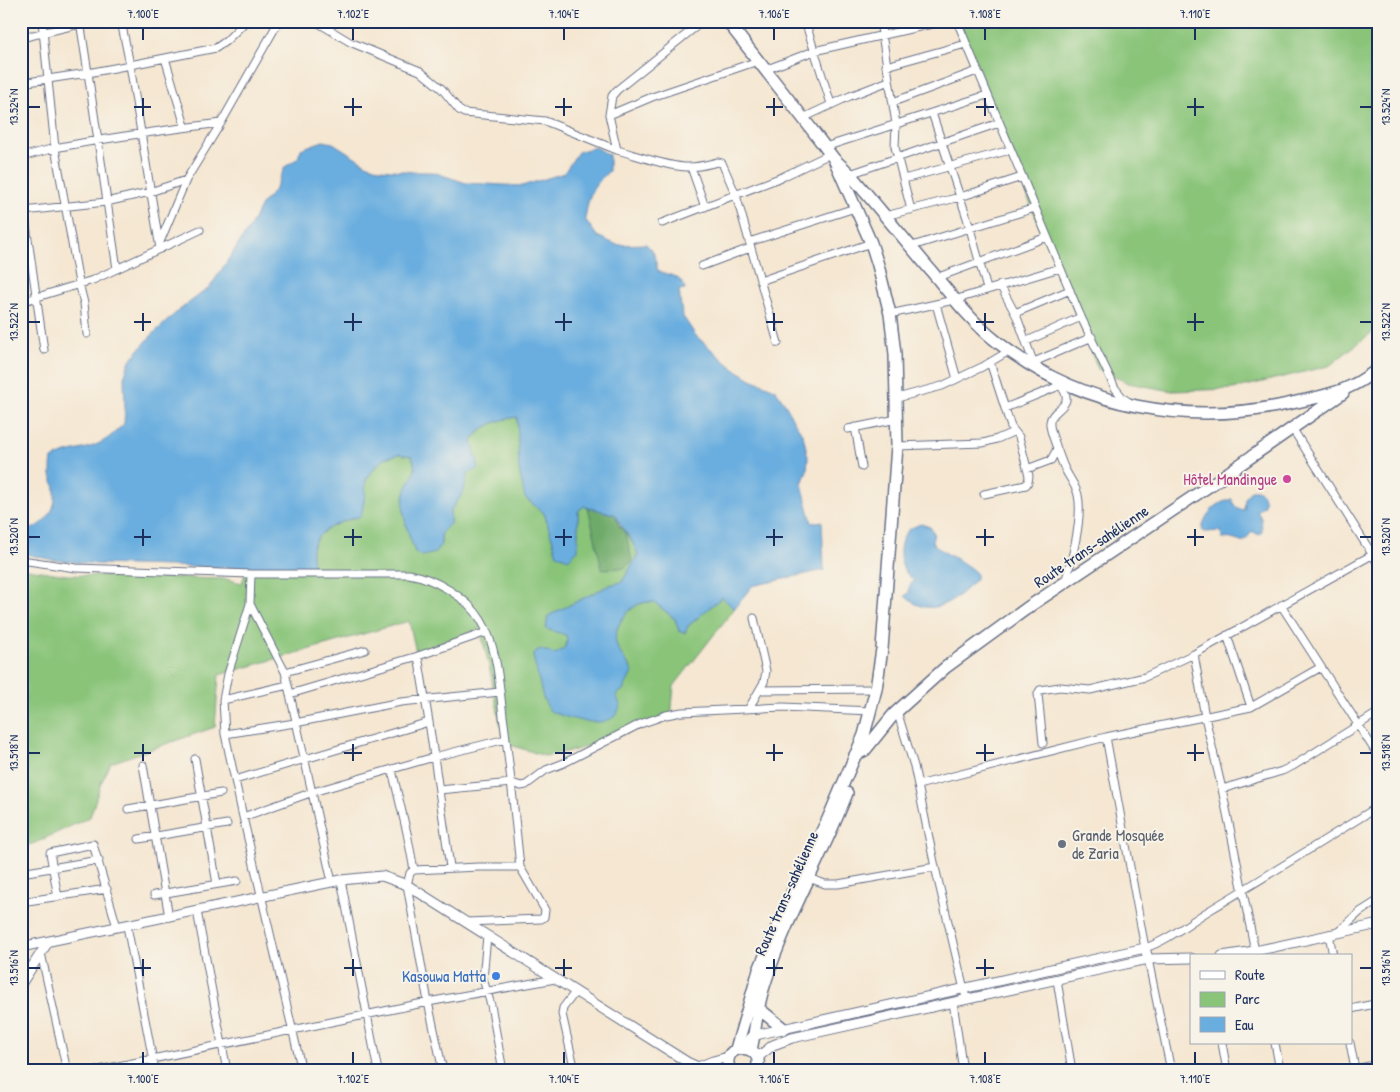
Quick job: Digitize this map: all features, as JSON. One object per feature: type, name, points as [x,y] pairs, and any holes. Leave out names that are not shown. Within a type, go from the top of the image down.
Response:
[{"type":"highway","points":[[730,22],[830,153],[850,174],[954,300],[980,327],[1009,351],[1062,384],[1102,398],[1138,407],[1209,414],[1269,409],[1353,386]]},
{"type":"highway","name":"Route trans-sahélienne","points":[[756,1071],[758,1063],[754,1054],[754,1036],[764,984],[828,819],[859,753],[876,689],[886,607],[898,446],[895,354],[885,291],[870,243],[830,153]]},
{"type":"highway","name":"Route trans-sahélienne","points":[[859,753],[897,711],[946,667],[1030,606],[1379,369]]},
{"type":"highway","name":"Route trans-sahélienne","points":[[731,1062],[759,970],[790,897],[805,877]]},
{"type":"highway","points":[[758,1008],[784,1029]]},
{"type":"highway","points":[[731,1062],[743,1048],[754,1054]]},
{"type":"street","points":[[42,21],[55,148],[84,303],[87,334]]},
{"type":"street","points":[[21,38],[92,21]]},
{"type":"street","points":[[121,21],[160,246]]},
{"type":"street","points":[[21,83],[88,73],[216,48],[226,42],[246,21]]},
{"type":"street","points":[[160,246],[186,180],[279,21]]},
{"type":"street","points":[[315,21],[350,42],[420,71],[434,80],[459,110],[464,113],[545,121],[617,150],[645,158],[691,167],[721,162],[736,196],[778,343]]},
{"type":"street","points":[[617,150],[609,115],[612,96],[653,59],[703,21]]},
{"type":"street","points":[[806,21],[831,104]]},
{"type":"street","points":[[880,21],[896,124],[895,142],[897,156],[912,210]]},
{"type":"street","points":[[609,115],[652,97],[814,50],[945,21]]},
{"type":"street","points":[[957,21],[1034,208],[1114,388],[1123,398],[1138,407]]},
{"type":"street","points":[[80,23],[117,268]]},
{"type":"street","points":[[886,66],[966,44]]},
{"type":"street","points":[[165,58],[185,126]]},
{"type":"street","points":[[893,102],[977,71]]},
{"type":"street","points":[[803,118],[889,80]]},
{"type":"street","points":[[662,223],[782,178],[830,153],[896,124],[987,95]]},
{"type":"street","points":[[932,113],[970,227],[987,289]]},
{"type":"street","points":[[21,157],[97,140],[185,126],[221,123]]},
{"type":"street","points":[[850,174],[897,156],[999,123]]},
{"type":"street","points":[[904,179],[1010,150]]},
{"type":"street","points":[[691,167],[705,207]]},
{"type":"street","points":[[885,216],[960,197],[1022,177]]},
{"type":"street","points":[[23,212],[106,202],[150,192],[186,180]]},
{"type":"street","points":[[21,184],[23,212],[44,350]]},
{"type":"street","points":[[702,266],[750,245],[855,208]]},
{"type":"street","points":[[910,247],[1034,208]]},
{"type":"street","points":[[21,302],[93,280],[160,246],[200,230]]},
{"type":"street","points":[[936,278],[1047,237]]},
{"type":"street","points":[[760,281],[870,243]]},
{"type":"street","points":[[890,314],[954,300],[1060,268]]},
{"type":"street","points":[[1000,285],[1015,313],[1034,365],[1092,337]]},
{"type":"street","points":[[1015,313],[1070,290]]},
{"type":"street","points":[[936,304],[957,379]]},
{"type":"street","points":[[1027,342],[1081,317]]},
{"type":"street","points":[[897,398],[942,386],[1009,351]]},
{"type":"street","points":[[984,494],[1026,485],[1029,476],[1018,437],[1013,432],[990,362]]},
{"type":"street","points":[[1005,408],[1062,384],[1065,393],[1065,403],[1062,409],[1052,416],[1050,422],[1057,449],[1065,469],[1076,488],[1078,500],[1076,533],[1070,567],[1064,583]]},
{"type":"street","points":[[862,467],[851,428],[897,420]]},
{"type":"street","points":[[1292,428],[1376,553],[1379,565]]},
{"type":"street","points":[[898,446],[983,442],[997,439],[1013,432]]},
{"type":"street","points":[[1027,469],[1052,460],[1057,449]]},
{"type":"street","points":[[1043,744],[1038,694],[1040,690],[1060,687],[1090,690],[1145,677],[1194,654],[1281,604],[1376,553]]},
{"type":"street","points":[[21,560],[76,568],[251,574],[410,574],[422,576],[439,585],[466,604],[481,620],[495,657],[512,782],[520,867],[544,910],[544,918],[541,919],[467,922]]},
{"type":"street","points":[[251,574],[250,604],[228,674],[223,700],[225,734],[302,1071]]},
{"type":"street","points":[[250,604],[285,672],[304,759],[336,881],[378,1071]]},
{"type":"street","points":[[1281,604],[1379,757]]},
{"type":"street","points":[[749,708],[766,677],[754,618]]},
{"type":"street","points":[[290,694],[418,656],[487,632]]},
{"type":"street","points":[[1227,635],[1251,707]]},
{"type":"street","points":[[285,672],[365,650]]},
{"type":"street","points":[[1194,654],[1205,717],[1256,954],[1328,934],[1379,924]]},
{"type":"street","points":[[418,656],[440,790],[450,867]]},
{"type":"street","points":[[918,785],[1106,737],[1251,707],[1322,668]]},
{"type":"street","points":[[223,700],[288,685]]},
{"type":"street","points":[[760,690],[876,689]]},
{"type":"street","points":[[225,734],[296,723],[381,705],[500,692]]},
{"type":"street","points":[[440,790],[512,782],[521,786],[526,785],[546,770],[655,718],[682,712],[749,708],[871,711]]},
{"type":"street","points":[[897,711],[914,766],[935,867],[965,994]]},
{"type":"street","points":[[1222,789],[1282,772],[1379,712]]},
{"type":"street","points":[[235,780],[428,722]]},
{"type":"street","points":[[1106,737],[1145,948],[1172,1071]]},
{"type":"street","points":[[243,818],[313,792],[434,757],[506,739]]},
{"type":"street","points":[[195,759],[217,884]]},
{"type":"street","points":[[143,765],[169,917]]},
{"type":"street","points":[[392,770],[414,870]]},
{"type":"street","points":[[128,809],[221,794]]},
{"type":"street","points":[[754,1054],[780,1042],[952,1002],[965,994],[1160,944],[1198,917],[1379,806]]},
{"type":"street","points":[[139,839],[227,824]]},
{"type":"street","points":[[58,897],[49,854],[52,851],[91,843],[95,845],[117,927]]},
{"type":"street","points":[[21,873],[99,860]]},
{"type":"street","points":[[443,1071],[428,1002],[407,885],[410,873],[414,870],[450,867],[520,867]]},
{"type":"street","points":[[805,877],[825,884],[838,884],[935,867]]},
{"type":"street","points":[[21,947],[336,881],[382,876],[407,885],[687,1062],[702,1069],[713,1061],[731,1062]]},
{"type":"street","points":[[154,895],[237,881]]},
{"type":"street","points":[[21,902],[107,889]]},
{"type":"street","points":[[1338,932],[1360,912],[1379,900]]},
{"type":"street","points":[[197,911],[227,1071]]},
{"type":"street","points":[[127,926],[156,1071]]},
{"type":"street","points":[[1328,934],[1333,954]]},
{"type":"street","points":[[488,936],[483,970],[484,986],[491,1005],[503,1071]]},
{"type":"street","points":[[21,984],[48,942]]},
{"type":"street","points":[[41,953],[67,1071]]},
{"type":"street","points":[[716,1071],[731,1062],[754,1036],[965,994],[1057,980],[1148,959],[1190,958]]},
{"type":"street","points":[[94,1071],[428,1002],[555,979]]},
{"type":"street","points":[[1057,980],[1072,1071]]},
{"type":"street","points":[[575,1071],[562,1014],[563,1008],[576,991]]},
{"type":"street","points":[[952,1002],[963,1071]]},
{"type":"street","points":[[1352,1009],[1379,1003]]},
{"type":"street","points":[[1222,1044],[1227,1071]]},
{"type":"street","points":[[1275,1044],[1280,1071]]},
{"type":"street","points":[[1350,1044],[1356,1068]]},
{"type":"street","points":[[1345,1071],[1379,1064]]},
{"type":"green space","points":[[956,21],[1379,21],[1379,327],[1329,366],[1233,389],[1172,391],[1128,383],[1098,369]]},
{"type":"green space","points":[[517,417],[525,498],[544,513],[557,554],[578,534],[578,511],[584,506],[601,511],[613,519],[629,537],[638,555],[622,582],[610,585],[558,611],[568,641],[566,648],[555,654],[547,651],[535,663],[538,673],[616,695],[631,666],[618,650],[615,637],[616,631],[622,619],[631,609],[642,603],[654,602],[675,619],[679,631],[688,626],[722,597],[734,609],[674,686],[671,718],[576,750],[545,756],[504,743],[480,629],[416,652],[409,621],[219,675],[215,727],[111,763],[101,783],[90,817],[35,843],[21,847],[21,568],[67,575],[226,579],[242,583],[247,568],[313,570],[312,549],[319,536],[332,526],[361,516],[366,480],[376,466],[385,458],[399,454],[412,456],[415,468],[405,493],[404,508],[406,523],[415,552],[441,544],[441,533],[450,524],[450,511],[463,493],[474,452],[472,441],[486,427],[504,419]]},
{"type":"green space","points":[[588,507],[616,515],[619,526],[626,534],[632,561],[624,568],[602,569]]},
{"type":"water","points":[[323,141],[333,143],[366,164],[380,169],[433,172],[466,183],[522,186],[564,173],[578,152],[595,147],[609,155],[609,171],[598,182],[592,192],[585,219],[597,236],[617,245],[646,244],[653,251],[658,271],[681,281],[685,289],[679,290],[682,315],[696,336],[733,368],[751,379],[775,389],[786,405],[803,435],[808,457],[807,470],[802,484],[812,523],[822,521],[824,570],[752,586],[734,609],[722,597],[688,626],[685,633],[679,631],[675,619],[654,602],[637,605],[622,619],[616,631],[617,647],[632,673],[623,690],[616,695],[620,705],[618,711],[615,716],[608,720],[592,722],[565,717],[550,711],[543,698],[533,656],[539,649],[555,654],[566,645],[566,635],[546,629],[548,616],[610,585],[622,582],[638,555],[634,544],[616,515],[584,506],[578,511],[578,550],[568,559],[557,554],[544,513],[525,498],[519,469],[517,417],[504,419],[485,427],[472,441],[479,468],[468,474],[463,493],[450,511],[450,524],[441,533],[441,544],[435,553],[422,556],[415,552],[406,523],[404,500],[415,468],[412,456],[399,454],[385,458],[376,466],[366,480],[361,516],[332,526],[319,536],[312,549],[314,570],[97,564],[53,560],[21,553],[21,534],[46,519],[53,507],[55,487],[51,475],[52,459],[102,442],[124,424],[124,377],[130,360],[152,335],[178,311],[210,287],[250,227],[261,205],[274,191],[285,167],[298,158],[301,149]]},
{"type":"water","points":[[1251,490],[1257,490],[1262,493],[1265,501],[1257,512],[1260,516],[1262,531],[1259,535],[1252,531],[1245,541],[1242,541],[1222,538],[1221,531],[1205,532],[1202,530],[1208,514],[1221,503],[1232,499],[1236,507],[1244,510],[1245,499]]},
{"type":"water","points":[[921,524],[930,527],[934,533],[932,542],[937,547],[976,573],[976,579],[960,594],[943,605],[934,607],[924,607],[905,596],[909,592],[909,587],[914,580],[902,565],[900,546],[906,532]]},
{"type":"place","name":"Hôtel Mandingue","points":[[1287,479]]},
{"type":"place","name":"Grande Mosquée de Zaria","points":[[1062,844]]},
{"type":"place","name":"Kasouwa Matta","points":[[496,976]]}]
